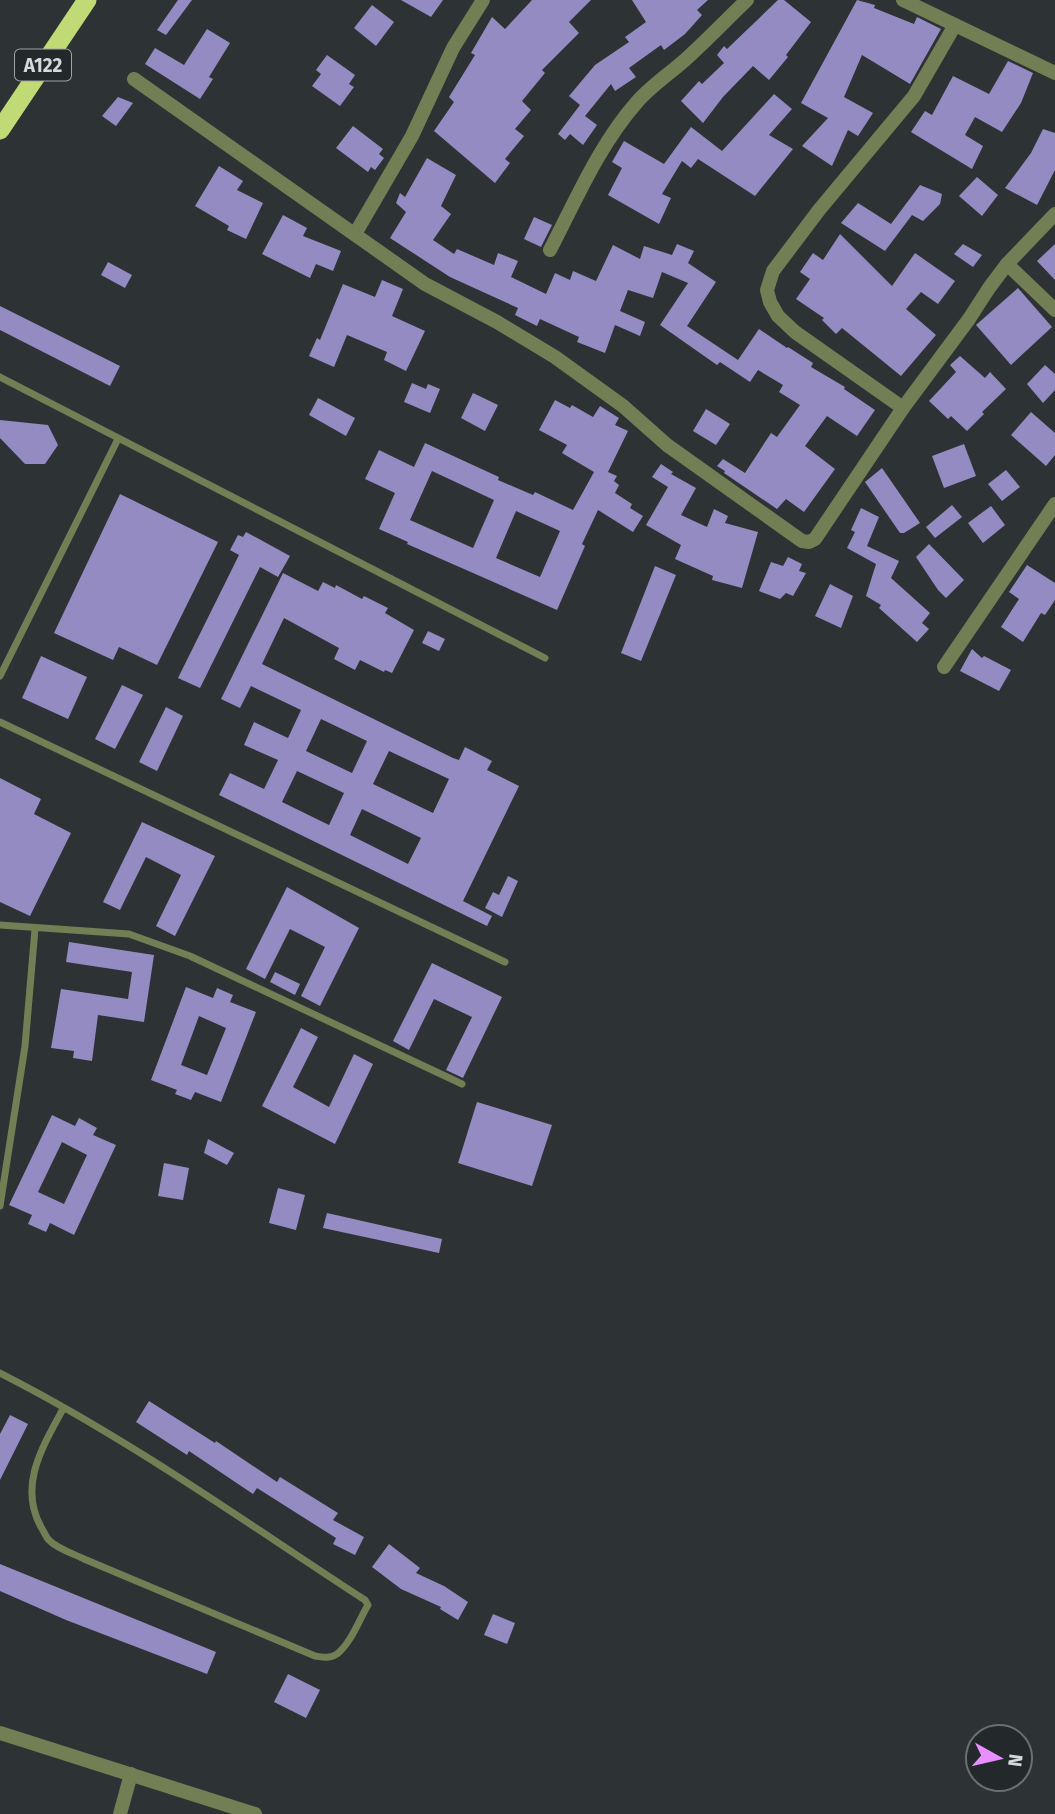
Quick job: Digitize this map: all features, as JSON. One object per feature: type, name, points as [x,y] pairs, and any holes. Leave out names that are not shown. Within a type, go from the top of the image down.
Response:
[{"type":"highway","name":"A122","points":[[0,130],[87,0]]},
{"type":"street","points":[[355,234],[412,136],[453,48],[483,0]]},
{"type":"street","points":[[550,250],[587,179],[615,131],[635,104],[747,0]]},
{"type":"street","points":[[903,0],[1055,73]]},
{"type":"street","points":[[903,408],[796,332],[778,316],[767,290],[774,271],[788,251],[919,89],[956,24]]},
{"type":"street","points":[[134,79],[425,284],[555,357],[623,406],[667,445],[802,541],[815,540],[903,408],[1007,264],[1055,214]]},
{"type":"street","points":[[1007,264],[1055,310]]},
{"type":"street","points":[[944,667],[1055,504]]},
{"type":"street","points":[[0,1733],[255,1814]]},
{"type":"street","points":[[120,1814],[131,1774]]},
{"type":"lane","points":[[0,377],[545,658]]},
{"type":"lane","points":[[0,676],[118,439]]},
{"type":"lane","points":[[0,722],[505,962]]},
{"type":"lane","points":[[0,925],[129,934],[190,956],[462,1084]]},
{"type":"lane","points":[[0,1206],[25,1046],[35,929]]},
{"type":"lane","points":[[0,1373],[63,1409],[211,1497],[252,1527],[368,1602],[352,1634],[336,1655],[327,1658],[315,1656],[84,1559],[50,1541],[36,1518],[31,1497],[33,1472],[63,1409]]},
{"type":"building","points":[[178,0],[192,0],[166,35],[157,30]]},
{"type":"building","points":[[401,0],[443,0],[431,17]]},
{"type":"building","points":[[532,0],[591,0],[569,22],[579,33],[542,70],[545,73],[522,101],[531,110],[515,129],[524,136],[505,159],[510,163],[495,183],[434,131],[454,102],[449,97],[475,55],[471,53],[492,17],[505,29]]},
{"type":"building","points":[[632,0],[708,0],[697,10],[702,15],[685,34],[664,50],[661,45],[629,68],[636,77],[615,91],[611,84],[585,116],[597,125],[583,145],[570,134],[565,140],[558,134],[580,105],[569,96],[595,65],[629,42],[625,37],[646,22]]},
{"type":"building","points":[[778,0],[784,0],[811,22],[769,80],[753,66],[723,97],[703,123],[681,101],[699,81],[702,84],[724,63],[717,55],[724,46],[727,49]]},
{"type":"building","points":[[857,0],[875,5],[874,8],[914,24],[917,17],[941,29],[910,84],[862,55],[844,97],[873,113],[858,136],[848,130],[832,166],[802,146],[828,118],[801,103]]},
{"type":"building","points":[[372,5],[394,22],[376,46],[354,28]]},
{"type":"building","points":[[207,29],[230,43],[209,77],[213,79],[200,99],[145,64],[155,48],[184,65]]},
{"type":"building","points":[[327,55],[355,75],[349,84],[354,87],[340,106],[312,86],[321,74],[316,70]]},
{"type":"building","points":[[1008,61],[1033,73],[1021,103],[1002,132],[975,117],[965,135],[983,146],[972,169],[911,132],[925,111],[932,115],[953,76],[989,94]]},
{"type":"building","points":[[774,94],[792,109],[769,135],[793,149],[755,196],[698,159],[691,168],[682,161],[662,194],[671,198],[659,224],[608,195],[622,168],[612,162],[624,141],[664,164],[691,127],[722,151]]},
{"type":"building","points":[[118,97],[133,103],[116,126],[102,116]]},
{"type":"building","points":[[353,126],[383,149],[379,154],[384,158],[375,170],[371,167],[368,172],[336,148]]},
{"type":"building","points":[[1043,129],[1055,133],[1055,170],[1037,205],[1005,188],[1031,153]]},
{"type":"building","points":[[427,158],[456,175],[441,206],[451,214],[433,240],[454,254],[457,249],[494,265],[498,253],[518,261],[511,277],[546,294],[555,273],[570,280],[573,271],[596,281],[613,245],[640,259],[644,246],[672,255],[677,244],[694,251],[688,263],[716,282],[687,326],[738,360],[759,329],[813,363],[811,367],[845,387],[844,389],[875,410],[857,436],[827,416],[805,446],[835,469],[804,512],[786,499],[777,509],[717,466],[723,459],[745,473],[771,433],[777,437],[800,405],[779,392],[783,385],[758,370],[750,382],[720,362],[717,365],[660,325],[688,283],[662,272],[653,298],[628,290],[620,311],[645,322],[640,336],[615,325],[605,353],[577,342],[579,337],[540,319],[537,326],[515,315],[518,308],[450,277],[390,238],[406,212],[396,203],[400,193],[405,197]]},
{"type":"building","points":[[219,166],[243,181],[237,190],[263,203],[246,239],[227,230],[229,226],[195,206]]},
{"type":"building","points":[[977,177],[998,195],[982,216],[959,196]]},
{"type":"building","points":[[920,185],[942,194],[940,204],[923,221],[912,215],[885,251],[841,223],[858,203],[891,224]]},
{"type":"building","points":[[283,215],[307,228],[303,236],[341,251],[333,271],[316,264],[310,278],[262,254]]},
{"type":"building","points":[[534,217],[552,225],[541,247],[524,239]]},
{"type":"building","points":[[840,234],[892,286],[915,253],[955,281],[938,304],[921,292],[906,309],[936,335],[901,376],[842,328],[836,334],[822,320],[824,318],[796,299],[810,279],[800,272],[813,253],[823,260]]},
{"type":"building","points":[[963,244],[982,255],[973,267],[954,254]]},
{"type":"building","points":[[1055,244],[1055,280],[1037,261]]},
{"type":"building","points":[[108,262],[132,275],[125,288],[101,275]]},
{"type":"building","points":[[382,280],[403,289],[392,316],[425,331],[406,371],[384,360],[387,352],[347,335],[334,367],[309,356],[317,338],[320,340],[343,284],[375,297]]},
{"type":"building","points":[[1018,288],[1052,327],[1011,365],[976,325]]},
{"type":"building","points":[[0,306],[120,366],[110,386],[0,330]]},
{"type":"building","points":[[960,356],[985,378],[990,372],[1006,389],[967,431],[951,416],[948,419],[929,401],[956,372],[950,365]]},
{"type":"building","points":[[1045,365],[1055,374],[1055,390],[1043,403],[1027,384]]},
{"type":"building","points":[[412,383],[426,389],[428,384],[440,389],[430,413],[404,402]]},
{"type":"building","points":[[473,393],[498,405],[485,431],[461,418]]},
{"type":"building","points":[[318,398],[355,418],[346,436],[309,415]]},
{"type":"building","points":[[555,400],[570,408],[572,405],[593,417],[600,406],[619,418],[615,425],[628,431],[608,472],[617,476],[614,481],[619,485],[615,493],[632,504],[630,508],[643,516],[633,532],[598,510],[557,610],[379,529],[395,493],[365,479],[379,450],[414,467],[425,443],[499,477],[498,480],[533,495],[535,492],[573,510],[594,472],[562,453],[567,445],[539,430]],"holes":[[[432,471],[494,500],[473,548],[410,520]],[[516,511],[560,531],[540,577],[496,558]]]},
{"type":"building","points":[[706,409],[730,424],[716,445],[693,431]]},
{"type":"building","points":[[1031,412],[1055,433],[1055,455],[1046,466],[1011,435]]},
{"type":"building","points":[[0,420],[48,425],[58,445],[45,464],[25,464],[0,438]]},
{"type":"building","points":[[964,444],[976,476],[944,488],[932,456]]},
{"type":"building","points":[[661,464],[673,472],[671,474],[696,488],[681,515],[707,527],[714,509],[728,516],[725,523],[758,532],[742,588],[712,580],[713,576],[675,559],[681,545],[646,525],[668,487],[652,477]]},
{"type":"building","points":[[882,468],[920,523],[904,533],[900,533],[865,482]]},
{"type":"building","points":[[1006,470],[1020,487],[1002,501],[988,484]]},
{"type":"building","points":[[120,494],[218,542],[157,665],[119,647],[113,660],[54,633]]},
{"type":"building","points":[[952,505],[962,517],[935,538],[926,527]]},
{"type":"building","points":[[991,506],[1005,525],[983,543],[968,523]]},
{"type":"building","points":[[861,508],[879,517],[867,546],[899,561],[891,578],[930,613],[922,623],[929,629],[917,642],[879,608],[881,605],[866,596],[876,564],[847,548],[855,532],[851,530]]},
{"type":"building","points":[[246,532],[290,556],[278,577],[260,567],[200,688],[178,678],[239,555],[230,550],[238,535],[243,537]]},
{"type":"building","points":[[929,544],[964,580],[946,598],[916,557]]},
{"type":"building","points":[[788,557],[802,564],[799,571],[806,573],[793,596],[786,593],[780,599],[759,591],[771,562],[783,566]]},
{"type":"building","points":[[1027,565],[1055,583],[1055,600],[1045,615],[1041,613],[1023,642],[1001,627],[1019,599],[1009,592]]},
{"type":"building","points":[[655,566],[676,575],[641,661],[621,653]]},
{"type":"building","points":[[283,573],[318,591],[323,582],[335,588],[336,585],[362,599],[364,596],[388,608],[385,613],[414,630],[392,673],[360,660],[355,670],[334,659],[339,648],[284,618],[262,664],[453,758],[459,760],[465,747],[492,761],[487,770],[519,786],[463,901],[492,916],[487,926],[219,795],[230,773],[264,789],[278,760],[244,745],[254,722],[288,738],[301,710],[251,686],[240,708],[221,699]],"holes":[[[321,719],[367,741],[352,773],[306,751]],[[389,751],[449,779],[433,813],[373,784]],[[297,771],[344,793],[329,825],[282,802]],[[362,809],[421,838],[408,864],[350,835]]]},
{"type":"building","points":[[830,584],[853,596],[841,628],[815,616]]},
{"type":"building","points":[[428,631],[445,639],[439,651],[422,643]]},
{"type":"building","points":[[972,649],[982,658],[984,656],[1011,670],[999,691],[960,671]]},
{"type":"building","points":[[41,656],[87,677],[68,719],[22,698]]},
{"type":"building","points":[[122,685],[143,695],[115,749],[95,739]]},
{"type":"building","points":[[166,707],[183,716],[157,771],[139,762]]},
{"type":"building","points":[[0,778],[41,799],[34,814],[71,833],[30,916],[0,902]]},
{"type":"building","points":[[142,822],[215,856],[175,936],[156,926],[181,875],[146,857],[120,910],[103,902]]},
{"type":"building","points":[[508,876],[518,881],[502,917],[485,908],[493,892],[499,895]]},
{"type":"building","points":[[287,887],[359,928],[320,1006],[301,996],[325,947],[290,929],[265,979],[246,969]]},
{"type":"building","points":[[69,942],[154,955],[144,1022],[98,1015],[92,1061],[73,1058],[74,1051],[51,1048],[61,989],[128,999],[132,972],[66,962]]},
{"type":"building","points":[[432,963],[502,997],[463,1078],[446,1070],[472,1017],[434,999],[409,1050],[393,1041]]},
{"type":"building","points":[[275,972],[300,984],[295,995],[270,982]]},
{"type":"building","points":[[186,987],[213,998],[217,988],[233,995],[230,1002],[256,1012],[221,1102],[195,1092],[191,1100],[175,1094],[177,1090],[151,1080]],"holes":[[[199,1016],[226,1028],[207,1075],[181,1065]]]},
{"type":"building","points":[[301,1028],[318,1037],[293,1087],[329,1107],[354,1054],[373,1064],[335,1144],[262,1106]]},
{"type":"building","points":[[477,1102],[552,1125],[532,1186],[458,1163]]},
{"type":"building","points":[[52,1115],[75,1126],[79,1118],[97,1128],[93,1135],[116,1145],[74,1235],[50,1223],[46,1232],[28,1224],[32,1215],[9,1205]],"holes":[[[62,1142],[87,1155],[64,1204],[38,1192]]]},
{"type":"building","points":[[208,1139],[234,1153],[227,1165],[204,1153]]},
{"type":"building","points":[[164,1163],[189,1168],[183,1200],[158,1196]]},
{"type":"building","points":[[278,1188],[305,1195],[296,1230],[269,1223]]},
{"type":"building","points":[[327,1213],[442,1239],[439,1253],[323,1228]]},
{"type":"building","points":[[149,1401],[277,1482],[280,1477],[338,1513],[333,1520],[364,1537],[355,1555],[333,1544],[336,1538],[257,1488],[253,1494],[189,1451],[187,1455],[136,1422]]},
{"type":"building","points":[[10,1415],[28,1424],[0,1480],[0,1434]]},
{"type":"building","points":[[389,1544],[420,1568],[416,1573],[444,1586],[468,1602],[458,1620],[440,1609],[441,1607],[401,1589],[372,1567]]},
{"type":"building","points":[[0,1564],[216,1652],[207,1674],[66,1620],[0,1591]]},
{"type":"building","points":[[493,1614],[515,1623],[507,1644],[484,1635]]},
{"type":"building","points":[[288,1674],[320,1690],[306,1718],[274,1702]]}]
